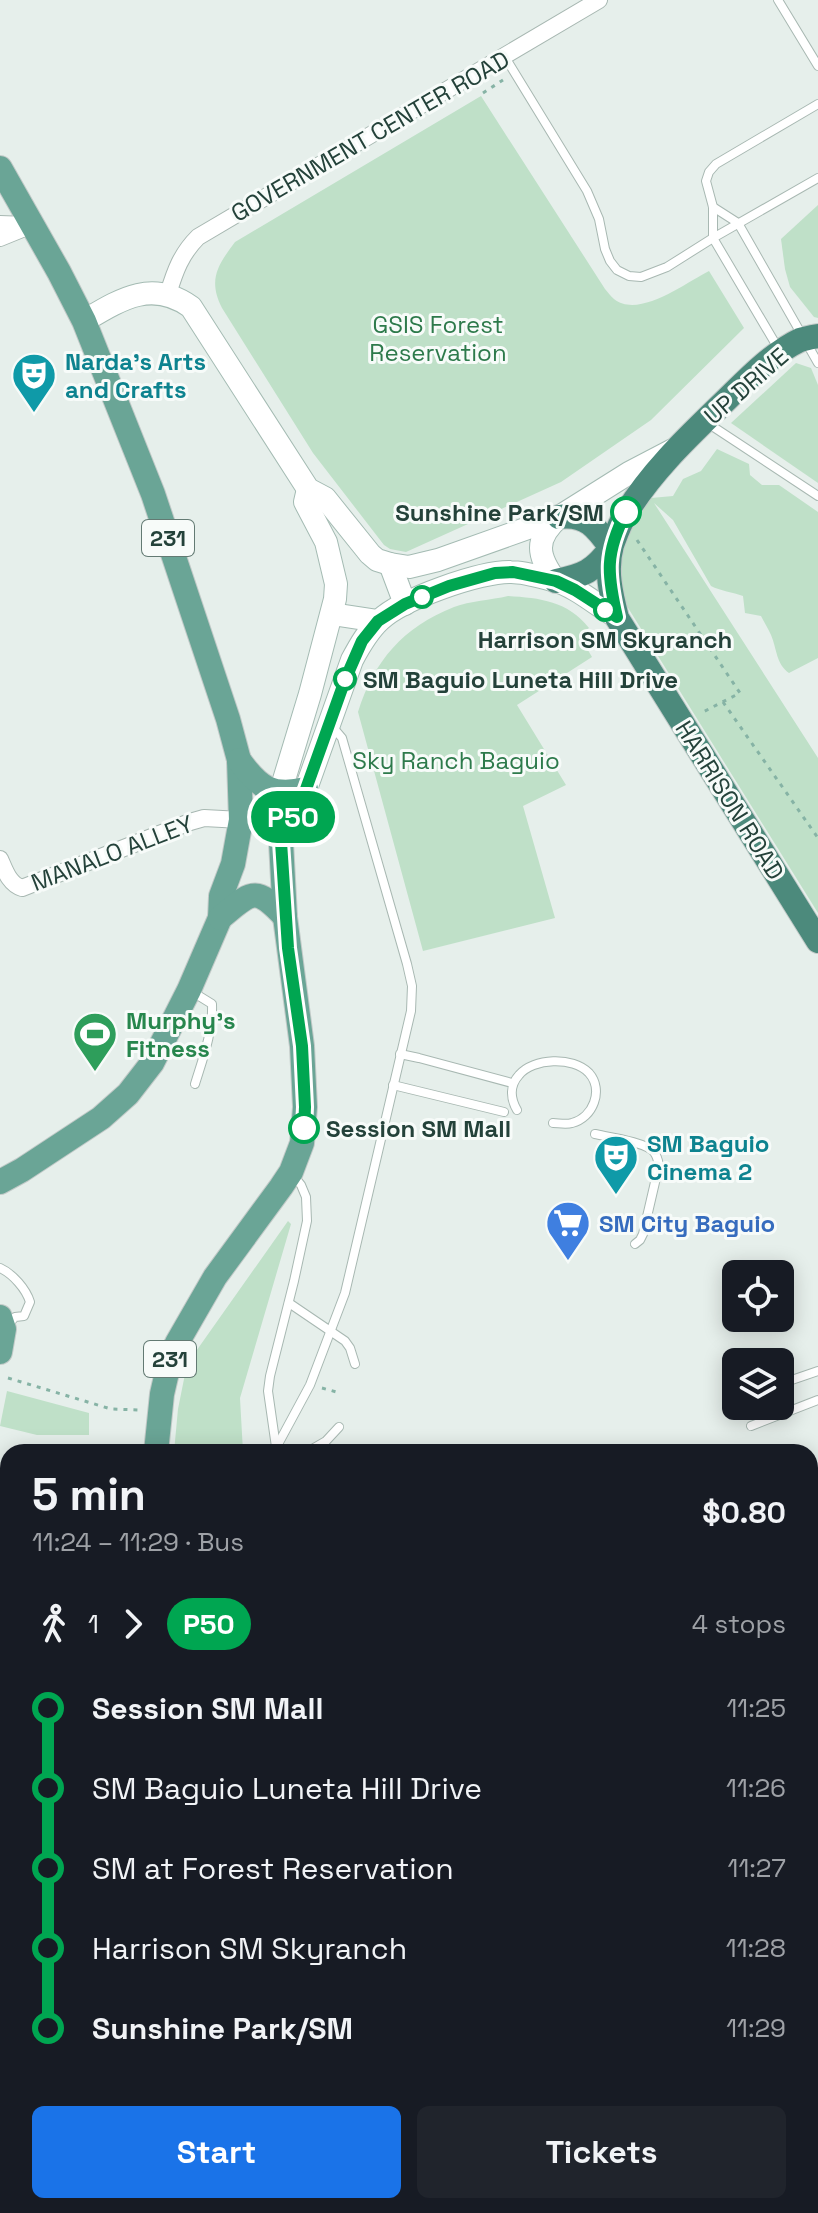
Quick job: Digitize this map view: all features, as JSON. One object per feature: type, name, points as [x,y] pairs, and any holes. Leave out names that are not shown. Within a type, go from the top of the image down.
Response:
[{"type":"highway","name":"UP DRIVE","points":[[617,617],[609,582],[611,548],[625,513],[679,447],[746,381],[780,352],[810,337]]},
{"type":"highway","points":[[556,581],[580,577],[602,560],[611,548],[598,530],[584,520],[572,515],[559,517]]},
{"type":"highway","name":"HARRISON ROAD","points":[[617,617],[818,941]]},
{"type":"main road","name":"231","points":[[0,168],[79,310],[153,494],[228,719],[239,760],[241,820]]},
{"type":"main road","points":[[79,310],[93,306],[108,307],[145,293],[168,294],[191,307],[308,489],[325,498],[370,554],[390,564],[405,604]]},
{"type":"main road","name":"UP DRIVE","points":[[390,564],[409,567],[438,560],[559,517],[629,473],[679,447]]},
{"type":"main road","points":[[281,842],[280,793],[332,614],[336,584],[326,542],[305,502],[308,489]]},
{"type":"main road","points":[[556,581],[545,567],[541,543],[549,525],[559,517]]},
{"type":"main road","points":[[281,842],[306,789],[352,660],[378,621],[405,604],[449,586],[495,573],[513,572],[556,581],[617,617]]},
{"type":"main road","points":[[332,614],[378,621]]},
{"type":"main road","points":[[239,760],[258,784],[280,793],[306,789]]},
{"type":"main road","points":[[0,1182],[51,1152],[116,1107],[152,1063],[189,990],[220,918],[221,896],[233,864],[241,820]]},
{"type":"main road","name":"231","points":[[157,1444],[162,1394],[171,1355],[215,1277],[291,1172],[302,1143],[305,1107],[302,1046],[285,917],[281,842]]},
{"type":"main road","points":[[220,918],[243,899],[253,895],[269,900],[285,917]]},
{"type":"street","name":"GOVERNMENT CENTER ROAD","points":[[168,294],[185,250],[198,237],[597,1]]},
{"type":"street","points":[[0,224],[32,225]]},
{"type":"street","points":[[0,238],[32,225]]},
{"type":"street","name":"MANALO ALLEY","points":[[0,859],[10,879],[22,888],[190,822],[204,818],[241,820]]},
{"type":"lane","points":[[778,0],[818,66]]},
{"type":"lane","points":[[505,57],[587,191],[599,219],[605,249],[617,270],[629,276],[641,277],[654,273],[818,178]]},
{"type":"lane","points":[[780,352],[713,238],[713,207],[706,181],[716,164],[818,104]]},
{"type":"lane","points":[[713,207],[738,223],[810,337],[818,363]]},
{"type":"lane","points":[[705,421],[818,496]]},
{"type":"lane","points":[[279,1444],[310,1385],[345,1293],[411,1011],[412,986],[342,738],[330,723]]},
{"type":"lane","points":[[189,990],[212,1004],[213,1017],[195,1084]]},
{"type":"lane","points":[[400,1054],[512,1083]]},
{"type":"lane","points":[[517,1110],[512,1097],[512,1083],[522,1071],[544,1062],[580,1067],[590,1074],[594,1086],[596,1099],[592,1110],[572,1123],[553,1123]]},
{"type":"lane","points":[[393,1085],[504,1112]]},
{"type":"lane","points":[[595,1134],[645,1146],[653,1150],[657,1157],[659,1165],[643,1234],[635,1244]]},
{"type":"lane","points":[[275,1444],[268,1391],[270,1376],[308,1210],[301,1185],[291,1172]]},
{"type":"lane","points":[[0,1268],[28,1293],[30,1302],[24,1316],[15,1317],[1,1333]]},
{"type":"lane","points":[[289,1303],[345,1341],[355,1364]]},
{"type":"lane","points":[[794,1379],[818,1371]]},
{"type":"lane","points":[[751,1426],[818,1400]]},
{"type":"lane","points":[[321,1444],[339,1427]]},
{"type":"path","points":[[483,93],[515,73]]},
{"type":"path","points":[[636,539],[740,693],[694,716]]},
{"type":"path","points":[[723,702],[818,838]]},
{"type":"path","points":[[8,1378],[111,1409],[143,1410]]},
{"type":"path","points":[[324,1389],[340,1393]]},
{"type":"green space","name":"GSIS Forest Reservation","points":[[481,96],[613,298],[624,304],[649,302],[709,271],[744,328],[651,420],[561,482],[406,552],[384,545],[313,453],[222,308],[216,289],[216,274],[235,242]]},
{"type":"green space","points":[[818,205],[818,318],[790,287],[781,239]]},
{"type":"green space","points":[[796,363],[811,368],[818,385],[818,483],[731,423]]},
{"type":"green space","points":[[717,449],[749,464],[750,475],[762,485],[779,485],[818,512],[818,658],[789,673],[779,661],[761,616],[745,613],[743,596],[711,586],[673,520],[654,503],[818,758],[818,913],[625,603],[617,568],[625,539],[651,498],[673,496],[683,479],[701,471]]},
{"type":"green space","name":"Sky Ranch Baguio","points":[[508,596],[553,603],[572,612],[589,628],[579,635],[592,657],[517,705],[566,785],[523,806],[555,918],[423,951],[358,712],[382,662],[405,636],[454,607]]},
{"type":"green space","points":[[288,1221],[291,1224],[240,1398],[243,1444],[175,1444],[187,1364]]},
{"type":"green space","points":[[7,1391],[89,1413],[89,1435],[37,1435],[0,1426]]},
{"type":"bus line","name":"P50","points":[[304,1128],[302,1046],[288,948],[281,842],[306,789],[352,660],[362,641],[387,614],[449,586],[495,573],[513,572],[556,581],[617,617],[609,582],[609,564],[611,548],[626,512]]},
{"type":"place","name":"Narda's Arts and Crafts","points":[[34,414]]},
{"type":"place","name":"Sunshine Park/SM","points":[[626,512]]},
{"type":"place","name":"Harrison SM Skyranch","points":[[605,610]]},
{"type":"place","name":"SM Baguio Luneta Hill Drive","points":[[345,679]]},
{"type":"place","name":"Murphy's Fitness","points":[[95,1073]]},
{"type":"place","name":"Session SM Mall","points":[[304,1128]]},
{"type":"place","name":"SM Baguio Cinema 2","points":[[616,1196]]},
{"type":"place","name":"SM City Baguio","points":[[568,1262]]}]
